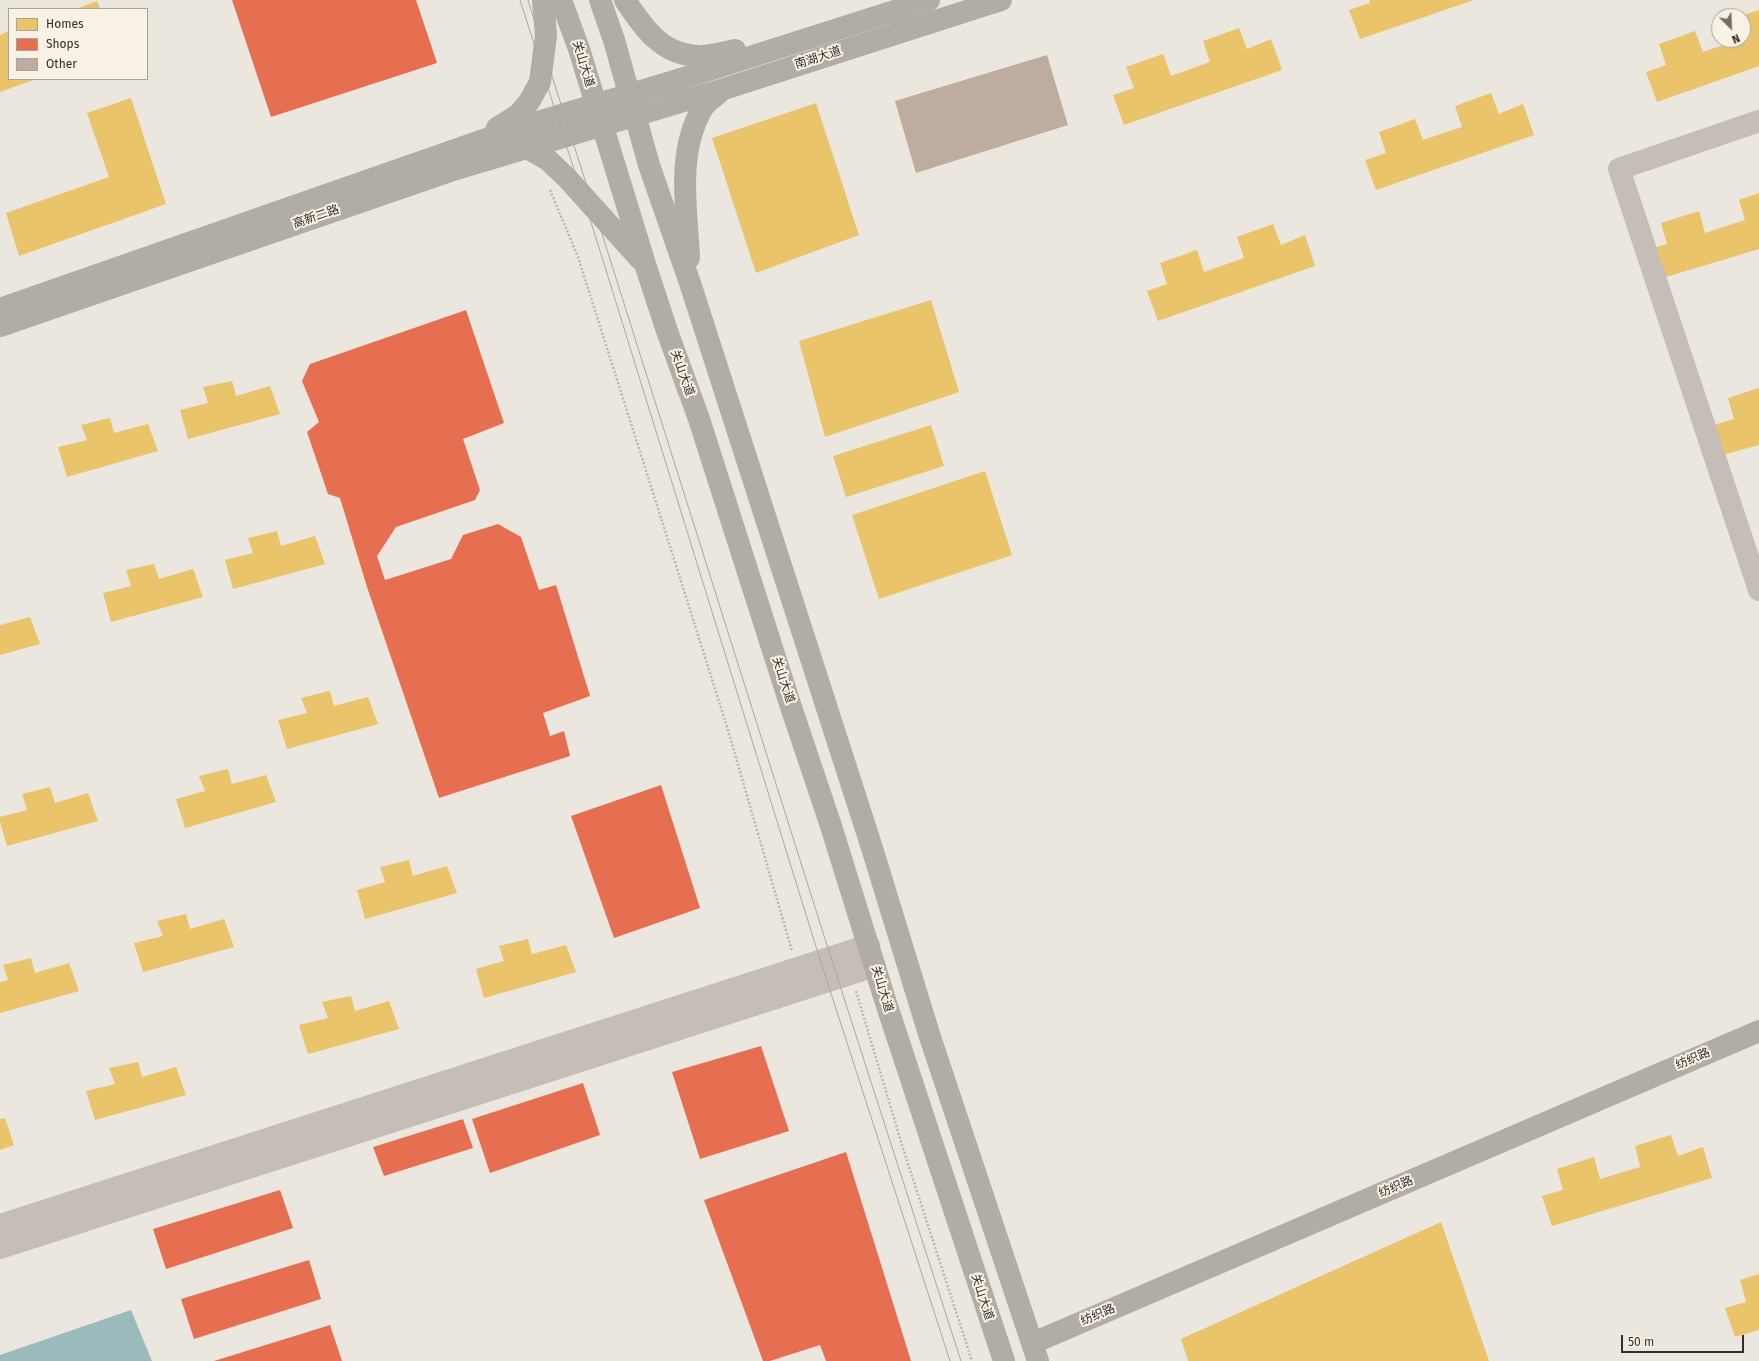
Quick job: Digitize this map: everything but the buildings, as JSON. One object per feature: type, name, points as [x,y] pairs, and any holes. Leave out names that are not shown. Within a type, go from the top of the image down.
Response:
[{"type":"main road","points":[[471,146],[518,114],[529,102],[540,82],[546,36],[543,0]]},
{"type":"main road","name":"关山大道","points":[[561,0],[579,49],[645,264],[667,331],[699,419],[1004,1361]]},
{"type":"main road","points":[[600,0],[614,40],[649,165],[690,283],[870,840],[929,1034],[1036,1352]]},
{"type":"main road","points":[[625,0],[641,24],[663,45],[682,53],[696,56],[715,54],[840,29]]},
{"type":"main road","name":"南湖大道","points":[[599,115],[632,105],[840,29],[929,0]]},
{"type":"main road","name":"南湖大道","points":[[632,105],[724,89],[1001,0]]},
{"type":"main road","points":[[690,283],[685,170],[690,139],[702,108],[724,89]]},
{"type":"main road","name":"高新二路","points":[[0,309],[471,146],[521,127],[599,115]]},
{"type":"main road","name":"高新二路","points":[[0,326],[450,171],[527,148],[599,115]]},
{"type":"main road","points":[[527,148],[548,160],[567,178],[645,264]]},
{"type":"main road","name":"纺织路","points":[[1036,1352],[1759,1030]]},
{"type":"street","points":[[1759,121],[1619,169],[1759,590]]},
{"type":"street","points":[[0,1225],[869,945]]},
{"type":"street","points":[[0,1248],[875,966]]},
{"type":"path","points":[[548,184],[578,257],[647,473],[728,730],[793,954]]},
{"type":"path","points":[[851,974],[902,1145],[972,1361]]},
{"type":"water","points":[[131,1310],[152,1361],[0,1361],[0,1355]]},
{"type":"tram line","points":[[520,0],[601,254],[817,950],[950,1361]]},
{"type":"tram line","points":[[528,0],[832,961],[961,1361]]}]
